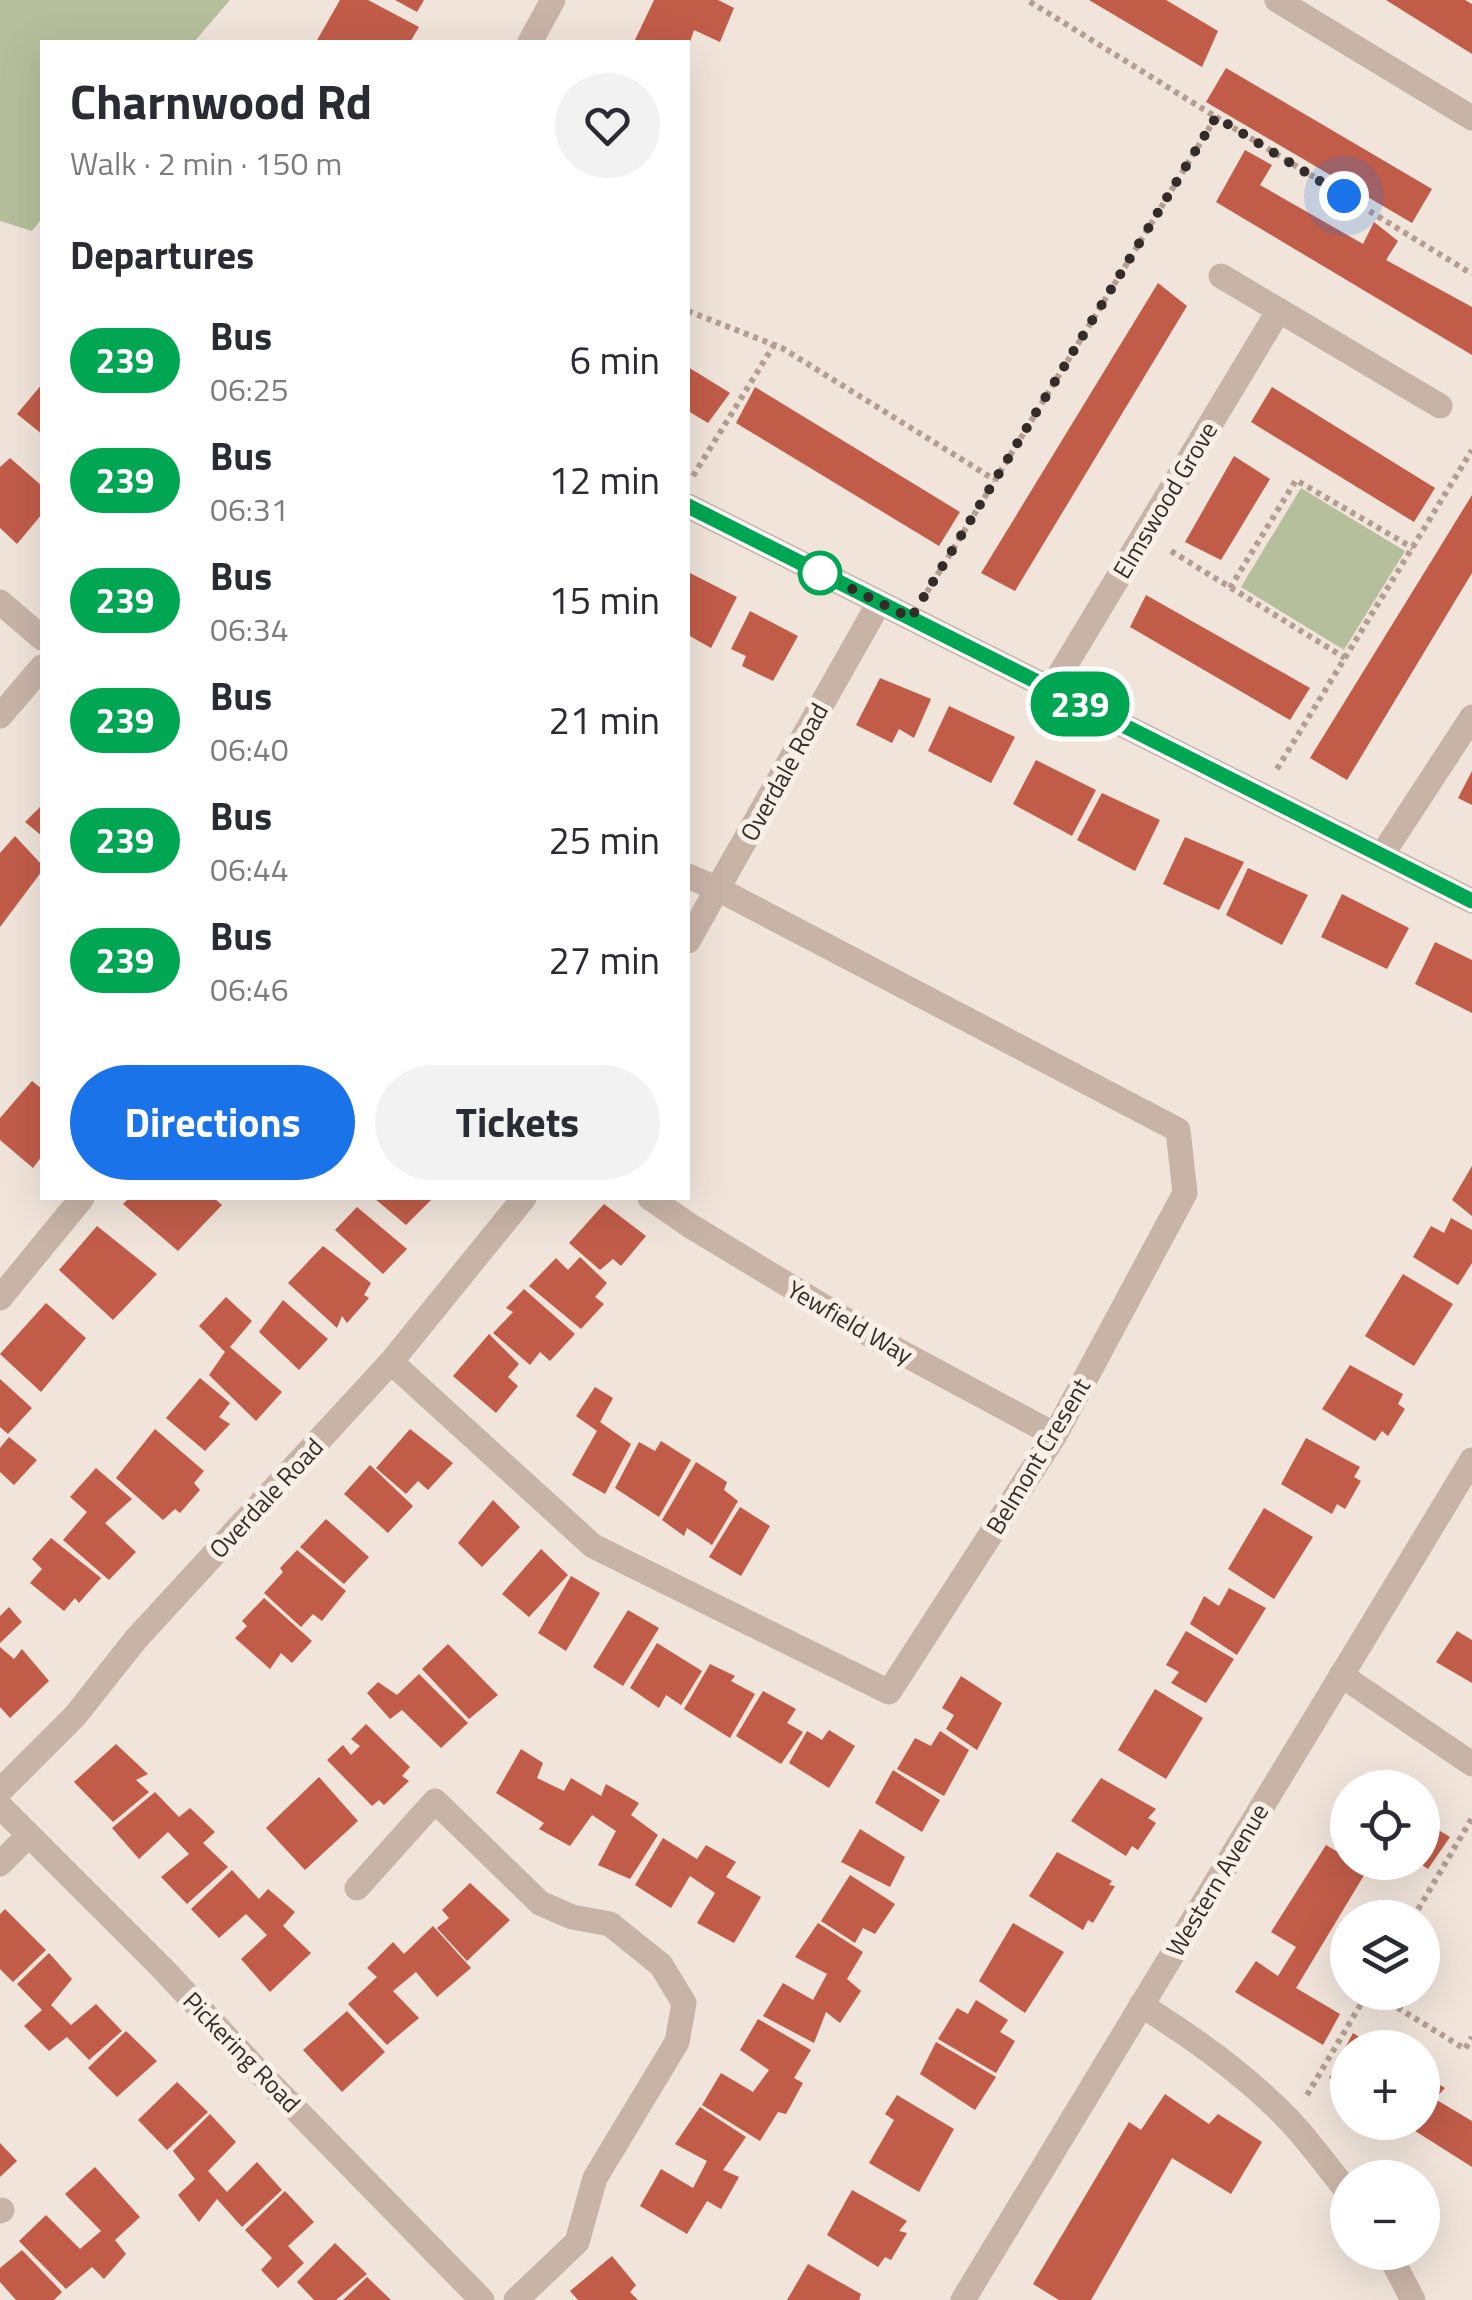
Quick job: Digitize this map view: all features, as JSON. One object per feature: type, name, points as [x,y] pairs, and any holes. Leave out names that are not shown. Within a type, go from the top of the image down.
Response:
[{"type":"street","points":[[531,40],[553,0]]},
{"type":"street","points":[[1277,0],[1472,118]]},
{"type":"street","points":[[1221,276],[1440,406]]},
{"type":"street","name":"Elmswood Grove","points":[[1051,690],[1279,310]]},
{"type":"street","points":[[690,507],[1472,902]]},
{"type":"street","points":[[0,602],[40,636]]},
{"type":"street","name":"Overdale Road","points":[[690,938],[878,603]]},
{"type":"street","points":[[0,716],[40,669]]},
{"type":"street","points":[[1382,855],[1472,717]]},
{"type":"street","points":[[690,877],[718,889]]},
{"type":"street","name":"Belmont Cresent","points":[[390,1362],[593,1546],[890,1692],[1055,1435],[1185,1193],[1178,1130],[718,889]]},
{"type":"street","points":[[0,1298],[80,1200]]},
{"type":"street","name":"Overdale Road","points":[[0,1791],[75,1716],[136,1639],[390,1362],[522,1200]]},
{"type":"street","name":"Yewfield Way","points":[[653,1200],[689,1226],[882,1342],[1055,1435]]},
{"type":"street","name":"Western Avenue","points":[[963,2300],[1472,1460]]},
{"type":"street","points":[[1340,1675],[1472,1764]]},
{"type":"street","points":[[357,1888],[435,1801],[540,1903],[572,1917],[610,1924],[661,1965],[684,2003],[677,2042],[595,2178],[576,2242],[516,2300]]},
{"type":"street","name":"Pickering Road","points":[[0,1806],[482,2300]]},
{"type":"street","points":[[0,1864],[28,1836]]},
{"type":"street","points":[[1142,2005],[1208,2049],[1269,2100],[1330,2170]]},
{"type":"street","points":[[1397,2270],[1413,2300]]},
{"type":"path","points":[[1027,0],[1472,274]]},
{"type":"path","points":[[911,618],[1216,117]]},
{"type":"path","points":[[690,312],[774,345],[995,480]]},
{"type":"path","points":[[690,481],[774,345]]},
{"type":"path","points":[[1262,795],[1472,450]]},
{"type":"path","points":[[1230,588],[1296,480],[1412,548]]},
{"type":"path","points":[[1144,534],[1345,658]]},
{"type":"path","points":[[1423,1900],[1472,1818]]},
{"type":"path","points":[[1291,2122],[1359,2010]]},
{"type":"path","points":[[1400,2010],[1465,2049],[1472,2038]]},
{"type":"green space","points":[[0,0],[230,0],[196,40],[40,40],[40,221],[32,231],[0,221]]},
{"type":"green space","points":[[1301,488],[1405,551],[1344,650],[1241,587]]},
{"type":"building","points":[[340,0],[368,0],[419,27],[411,40],[317,40]]},
{"type":"building","points":[[395,0],[424,0],[417,12]]},
{"type":"building","points":[[654,0],[718,0],[734,8],[720,42],[694,30],[690,42],[635,40]]},
{"type":"building","points":[[1089,0],[1166,0],[1218,31],[1202,67]]},
{"type":"building","points":[[1386,0],[1465,0],[1472,4],[1472,54]]},
{"type":"building","points":[[1226,68],[1432,189],[1412,223],[1206,102]]},
{"type":"building","points":[[1245,150],[1272,165],[1260,185],[1363,244],[1374,222],[1398,241],[1386,260],[1472,307],[1472,355],[1216,202]]},
{"type":"building","points":[[1158,283],[1187,306],[1015,591],[981,573]]},
{"type":"building","points":[[690,368],[730,393],[708,423],[690,412]]},
{"type":"building","points":[[40,386],[40,432],[17,414]]},
{"type":"building","points":[[755,387],[960,512],[939,546],[736,423]]},
{"type":"building","points":[[1272,387],[1435,488],[1414,522],[1251,422]]},
{"type":"building","points":[[1234,456],[1270,479],[1221,560],[1185,542]]},
{"type":"building","points":[[10,458],[40,484],[40,516],[17,544],[0,528],[0,467]]},
{"type":"building","points":[[1472,495],[1472,573],[1347,780],[1310,758]]},
{"type":"building","points":[[690,573],[737,597],[711,648],[690,636]]},
{"type":"building","points":[[1146,595],[1310,688],[1290,720],[1130,627]]},
{"type":"building","points":[[750,611],[798,636],[773,681],[742,666],[746,656],[731,649]]},
{"type":"building","points":[[880,678],[931,699],[914,738],[899,729],[892,743],[856,725]]},
{"type":"building","points":[[949,706],[1015,737],[991,783],[928,751]]},
{"type":"building","points":[[1036,760],[1096,790],[1072,836],[1013,804]]},
{"type":"building","points":[[1472,771],[1472,805],[1458,798]]},
{"type":"building","points":[[1102,793],[1160,820],[1135,871],[1077,840]]},
{"type":"building","points":[[40,807],[40,834],[25,822]]},
{"type":"building","points":[[15,836],[40,863],[40,874],[0,927],[0,853]]},
{"type":"building","points":[[1185,837],[1244,862],[1219,910],[1163,884]]},
{"type":"building","points":[[1248,868],[1308,895],[1282,945],[1226,915]]},
{"type":"building","points":[[1342,894],[1409,928],[1387,969],[1321,937]]},
{"type":"building","points":[[1435,942],[1472,960],[1472,1013],[1415,984]]},
{"type":"building","points":[[32,1081],[40,1087],[40,1159],[33,1168],[0,1140],[0,1118]]},
{"type":"building","points":[[1472,1166],[1472,1216],[1452,1200]]},
{"type":"building","points":[[127,1200],[216,1200],[222,1205],[178,1251],[123,1204]]},
{"type":"building","points":[[376,1200],[431,1200],[406,1225]]},
{"type":"building","points":[[604,1204],[646,1236],[621,1266],[613,1259],[600,1270],[569,1243]]},
{"type":"building","points":[[357,1207],[407,1249],[383,1274],[335,1230]]},
{"type":"building","points":[[1451,1218],[1472,1230],[1472,1263],[1458,1285],[1413,1257],[1431,1226],[1444,1233]]},
{"type":"building","points":[[97,1226],[157,1274],[113,1320],[59,1270]]},
{"type":"building","points":[[323,1246],[371,1283],[364,1295],[369,1298],[347,1323],[342,1316],[337,1328],[288,1283]]},
{"type":"building","points":[[580,1257],[607,1283],[595,1297],[604,1304],[581,1329],[529,1286],[556,1258],[568,1270]]},
{"type":"building","points":[[1403,1274],[1453,1304],[1414,1366],[1365,1336]]},
{"type":"building","points":[[524,1289],[575,1334],[550,1361],[540,1352],[530,1365],[493,1333],[513,1312],[506,1308]]},
{"type":"building","points":[[226,1297],[252,1321],[230,1347],[282,1392],[256,1421],[209,1375],[225,1352],[199,1326]]},
{"type":"building","points":[[283,1300],[328,1339],[299,1370],[259,1332]]},
{"type":"building","points":[[46,1303],[86,1338],[41,1392],[0,1354]]},
{"type":"building","points":[[489,1334],[519,1364],[508,1377],[518,1386],[496,1413],[453,1376]]},
{"type":"building","points":[[1350,1365],[1403,1394],[1398,1404],[1405,1409],[1388,1436],[1382,1431],[1375,1441],[1322,1409]]},
{"type":"building","points":[[200,1378],[230,1403],[219,1417],[230,1424],[205,1451],[166,1418]]},
{"type":"building","points":[[0,1379],[32,1408],[8,1434],[0,1427]]},
{"type":"building","points":[[595,1387],[613,1398],[600,1422],[631,1444],[605,1494],[572,1475],[597,1431],[576,1416]]},
{"type":"building","points":[[155,1429],[204,1471],[194,1483],[200,1490],[180,1513],[175,1509],[163,1520],[116,1478]]},
{"type":"building","points":[[410,1429],[453,1463],[428,1490],[418,1481],[406,1494],[376,1468]]},
{"type":"building","points":[[9,1437],[37,1460],[14,1485],[0,1472],[0,1448]]},
{"type":"building","points":[[1306,1438],[1360,1467],[1354,1477],[1361,1481],[1345,1509],[1337,1504],[1332,1514],[1281,1484]]},
{"type":"building","points":[[661,1441],[691,1460],[659,1517],[615,1488],[639,1442],[655,1451]]},
{"type":"building","points":[[696,1462],[727,1482],[724,1490],[738,1501],[712,1545],[687,1528],[684,1536],[662,1520]]},
{"type":"building","points":[[370,1465],[413,1506],[388,1533],[344,1494]]},
{"type":"building","points":[[96,1468],[132,1499],[105,1523],[136,1552],[109,1580],[63,1540],[87,1512],[70,1497]]},
{"type":"building","points":[[493,1500],[520,1527],[482,1567],[458,1543]]},
{"type":"building","points":[[740,1507],[770,1526],[741,1576],[709,1557]]},
{"type":"building","points":[[1264,1508],[1313,1537],[1274,1599],[1228,1569]]},
{"type":"building","points":[[326,1519],[369,1557],[344,1584],[300,1547]]},
{"type":"building","points":[[51,1538],[101,1578],[79,1603],[75,1598],[64,1611],[30,1583],[42,1569],[32,1559]]},
{"type":"building","points":[[541,1549],[568,1575],[529,1617],[502,1594]]},
{"type":"building","points":[[297,1550],[346,1591],[322,1621],[313,1614],[301,1627],[264,1593]]},
{"type":"building","points":[[571,1576],[600,1593],[566,1651],[538,1633]]},
{"type":"building","points":[[1229,1588],[1266,1608],[1237,1655],[1190,1624],[1204,1596],[1219,1606]]},
{"type":"building","points":[[264,1598],[312,1641],[292,1663],[281,1653],[270,1669],[235,1638],[247,1626],[242,1621]]},
{"type":"building","points":[[9,1607],[22,1622],[0,1643],[0,1616]]},
{"type":"building","points":[[628,1610],[659,1628],[623,1686],[593,1667]]},
{"type":"building","points":[[1186,1631],[1234,1659],[1206,1703],[1171,1683],[1179,1672],[1166,1665]]},
{"type":"building","points":[[1457,1631],[1472,1640],[1472,1683],[1436,1662]]},
{"type":"building","points":[[657,1643],[702,1671],[681,1705],[666,1695],[659,1708],[630,1688]]},
{"type":"building","points":[[448,1644],[498,1695],[469,1719],[422,1669]]},
{"type":"building","points":[[0,1647],[14,1659],[22,1649],[49,1681],[10,1718],[0,1707]]},
{"type":"building","points":[[710,1664],[735,1676],[731,1681],[755,1694],[730,1738],[684,1709]]},
{"type":"building","points":[[419,1674],[468,1723],[441,1748],[402,1710],[390,1719],[367,1693],[378,1682],[397,1695]]},
{"type":"building","points":[[961,1676],[1002,1703],[977,1750],[946,1729],[954,1715],[942,1708]]},
{"type":"building","points":[[1155,1689],[1203,1718],[1166,1779],[1118,1750]]},
{"type":"building","points":[[763,1691],[796,1709],[787,1723],[803,1732],[781,1764],[736,1736]]},
{"type":"building","points":[[366,1724],[410,1767],[402,1776],[409,1781],[384,1805],[379,1800],[372,1806],[327,1760],[343,1745],[351,1755],[360,1746],[351,1739]]},
{"type":"building","points":[[829,1730],[855,1746],[829,1788],[789,1763],[807,1731],[822,1740]]},
{"type":"building","points":[[940,1731],[969,1750],[944,1796],[897,1769],[915,1738],[931,1746]]},
{"type":"building","points":[[116,1744],[148,1774],[136,1780],[149,1792],[113,1822],[74,1782]]},
{"type":"building","points":[[521,1749],[543,1763],[537,1778],[564,1791],[571,1778],[601,1796],[606,1784],[639,1803],[631,1815],[658,1835],[630,1879],[598,1865],[616,1831],[592,1815],[570,1846],[539,1829],[544,1823],[496,1793]]},
{"type":"building","points":[[893,1770],[940,1800],[922,1832],[875,1803]]},
{"type":"building","points":[[319,1777],[358,1821],[305,1870],[266,1828]]},
{"type":"building","points":[[1101,1778],[1156,1809],[1148,1818],[1156,1823],[1138,1850],[1132,1846],[1126,1856],[1071,1821]]},
{"type":"building","points":[[155,1792],[179,1817],[190,1808],[215,1832],[203,1843],[228,1867],[187,1904],[161,1877],[189,1854],[168,1832],[139,1859],[112,1828]]},
{"type":"building","points":[[860,1829],[905,1857],[890,1887],[841,1862]]},
{"type":"building","points":[[1440,1831],[1450,1837],[1440,1852]]},
{"type":"building","points":[[663,1838],[697,1859],[706,1845],[736,1862],[726,1877],[761,1897],[734,1943],[697,1923],[715,1893],[690,1876],[671,1908],[635,1885]]},
{"type":"building","points":[[1326,1845],[1330,1847],[1330,1880],[1361,1880],[1349,1900],[1330,1900],[1330,1932],[1296,1988],[1340,2014],[1323,2045],[1235,1992],[1256,1961],[1278,1976],[1296,1947],[1271,1932]]},
{"type":"building","points":[[1057,1852],[1115,1886],[1093,1923],[1088,1920],[1083,1930],[1029,1896]]},
{"type":"building","points":[[232,1870],[259,1899],[268,1889],[295,1912],[283,1926],[311,1953],[270,1992],[241,1959],[267,1935],[246,1914],[219,1938],[191,1909]]},
{"type":"building","points":[[850,1875],[895,1904],[875,1934],[863,1928],[855,1943],[821,1921]]},
{"type":"building","points":[[470,1883],[510,1920],[467,1961],[437,1928],[449,1918],[442,1910]]},
{"type":"building","points":[[5,1909],[46,1950],[13,1982],[0,1969],[0,1914]]},
{"type":"building","points":[[818,1923],[863,1952],[847,1979],[861,1991],[840,2023],[826,2012],[814,2043],[763,2016],[783,1983],[813,2000],[827,1974],[795,1957]]},
{"type":"building","points":[[1013,1923],[1064,1952],[1025,2013],[979,1981]]},
{"type":"building","points":[[433,1926],[471,1968],[437,1997],[416,1972],[393,1991],[419,2018],[387,2045],[348,2004],[377,1977],[367,1968],[393,1942],[404,1954]]},
{"type":"building","points":[[49,1953],[72,1979],[51,2005],[71,2025],[96,2004],[122,2031],[89,2060],[67,2037],[49,2051],[24,2026],[42,2010],[17,1984]]},
{"type":"building","points":[[976,2000],[1008,2020],[1000,2032],[1015,2041],[996,2073],[938,2039],[957,2008],[968,2014]]},
{"type":"building","points":[[347,2011],[385,2052],[342,2092],[303,2050]]},
{"type":"building","points":[[758,2019],[811,2050],[794,2078],[803,2083],[786,2114],[778,2112],[760,2141],[702,2105],[721,2073],[753,2092],[769,2070],[740,2050]]},
{"type":"building","points":[[126,2031],[157,2061],[117,2097],[88,2068]]},
{"type":"building","points":[[936,2042],[996,2077],[975,2110],[920,2074]]},
{"type":"building","points":[[177,2082],[208,2112],[167,2150],[138,2120]]},
{"type":"building","points":[[1165,2094],[1209,2124],[1218,2114],[1262,2142],[1231,2194],[1172,2158],[1091,2300],[1059,2300],[1033,2284],[1129,2122],[1141,2130]]},
{"type":"building","points":[[897,2095],[954,2129],[919,2192],[869,2163],[894,2120],[885,2114]]},
{"type":"building","points":[[1440,2102],[1472,2121],[1472,2167],[1429,2140],[1440,2140]]},
{"type":"building","points":[[700,2107],[746,2137],[723,2170],[739,2177],[721,2209],[707,2201],[687,2234],[640,2206],[661,2169],[693,2188],[707,2161],[675,2144]]},
{"type":"building","points":[[210,2114],[236,2142],[208,2171],[227,2192],[257,2162],[282,2190],[242,2227],[217,2199],[199,2222],[178,2195],[195,2179],[173,2151]]},
{"type":"building","points":[[0,2143],[17,2161],[0,2177]]},
{"type":"building","points":[[95,2167],[140,2217],[115,2240],[126,2254],[104,2279],[92,2267],[66,2289],[19,2241],[46,2215],[80,2249],[101,2231],[65,2194]]},
{"type":"building","points":[[852,2190],[907,2221],[899,2231],[907,2233],[891,2260],[885,2257],[878,2267],[827,2235]]},
{"type":"building","points":[[285,2191],[314,2222],[288,2246],[304,2263],[278,2288],[261,2270],[272,2258],[245,2230]]},
{"type":"building","points":[[335,2243],[367,2274],[336,2300],[314,2300],[297,2282]]},
{"type":"building","points":[[22,2250],[62,2292],[54,2300],[16,2300],[0,2282],[0,2268]]},
{"type":"building","points":[[612,2256],[636,2285],[630,2292],[638,2300],[578,2300],[570,2291]]},
{"type":"building","points":[[808,2264],[861,2294],[859,2300],[787,2300]]},
{"type":"building","points":[[367,2277],[391,2300],[343,2300]]},
{"type":"bus line","name":"239","points":[[690,507],[1472,901]]},
{"type":"route","points":[[820,573],[911,618],[1216,117],[1344,196]]}]
